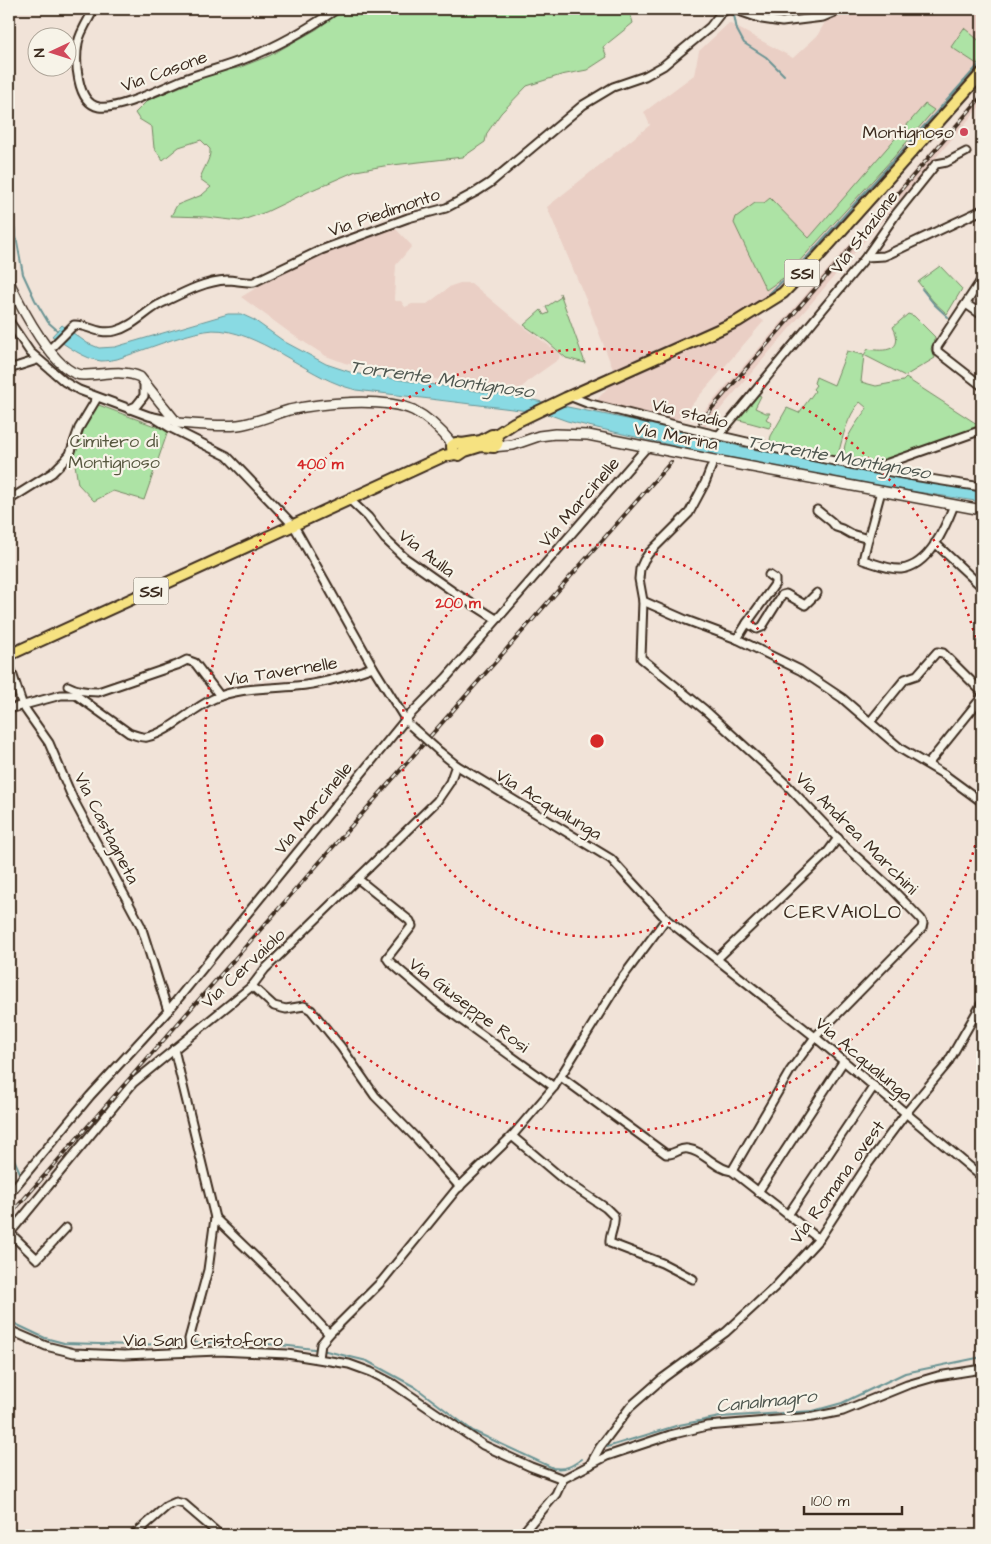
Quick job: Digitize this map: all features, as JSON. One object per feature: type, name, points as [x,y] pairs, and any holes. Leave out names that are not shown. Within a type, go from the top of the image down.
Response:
[{"type":"main road","name":"SS1","points":[[9,655],[294,526],[453,449],[459,454],[495,442],[504,429],[567,397],[738,321],[783,293],[817,258],[982,73]]},
{"type":"street","name":"Via Casone","points":[[94,9],[78,41],[76,66],[78,79],[89,103],[97,107],[128,102],[195,75],[247,58],[306,30],[337,9]]},
{"type":"street","name":"Via Piedimonto","points":[[52,348],[71,328],[78,325],[102,332],[120,330],[155,307],[203,285],[228,280],[245,283],[254,282],[321,250],[408,218],[446,208],[490,184],[568,117],[596,97],[613,86],[646,76],[662,66],[710,27],[720,14],[727,9],[736,10],[762,19],[782,22],[823,17],[842,9]]},
{"type":"street","name":"Via Stazione","points":[[719,435],[866,257],[936,164],[947,162],[966,152]]},
{"type":"street","points":[[866,257],[889,254],[982,210]]},
{"type":"street","points":[[982,279],[937,348],[937,351],[982,386]]},
{"type":"street","points":[[9,282],[27,318],[69,372],[81,375],[134,374],[144,381],[160,404],[177,422]]},
{"type":"street","points":[[966,304],[982,315]]},
{"type":"street","points":[[9,321],[30,352],[65,382],[97,398],[153,417],[177,422],[240,425],[311,406],[355,402],[383,404],[412,410],[428,419],[439,429],[453,449]]},
{"type":"street","points":[[9,369],[38,360]]},
{"type":"street","points":[[129,409],[136,406],[144,396],[144,381]]},
{"type":"street","name":"Via stadio","points":[[567,397],[788,452],[982,487]]},
{"type":"street","points":[[9,500],[52,473],[64,461],[70,454],[79,428],[97,398]]},
{"type":"street","name":"Via Acqualunga","points":[[153,417],[227,456],[294,526],[373,667],[405,720],[411,726],[456,765],[611,859],[666,920],[814,1037],[982,1177]]},
{"type":"street","points":[[872,468],[982,430]]},
{"type":"street","name":"Via Marina","points":[[495,442],[511,446],[539,436],[555,434],[588,435],[982,510]]},
{"type":"street","name":"Via Marcinelle","points":[[9,1194],[90,1096],[168,1011],[405,720],[446,678],[647,447]]},
{"type":"street","points":[[714,460],[705,483],[688,513],[644,560],[640,569],[639,579],[643,601],[678,617],[737,639],[800,670],[842,698],[902,749],[928,764],[982,802]]},
{"type":"street","points":[[881,491],[863,560],[899,569],[917,564],[935,543],[954,505]]},
{"type":"street","name":"Via Aulla","points":[[349,499],[404,557],[496,619]]},
{"type":"street","points":[[817,510],[836,527],[842,528],[851,534],[868,538]]},
{"type":"street","points":[[935,543],[982,587]]},
{"type":"street","points":[[737,639],[775,584],[775,579],[768,575]]},
{"type":"street","points":[[747,624],[757,629],[762,627],[782,596],[786,594],[805,605],[817,593]]},
{"type":"street","name":"Via Andrea Marchini","points":[[643,601],[641,658],[706,710],[786,784],[838,838],[921,918],[923,923],[922,928],[814,1037],[790,1071],[732,1171]]},
{"type":"street","points":[[870,722],[905,679],[917,675],[934,654],[938,652],[943,654],[982,692]]},
{"type":"street","points":[[68,686],[74,689],[98,692],[187,660],[195,663],[220,696]]},
{"type":"street","name":"Via Castagneta","points":[[9,664],[23,706],[49,742],[73,799],[141,926],[168,1011]]},
{"type":"street","name":"Via Tavernelle","points":[[9,709],[61,695],[76,695],[129,732],[136,736],[146,737],[162,731],[198,707],[220,696],[246,689],[297,686],[335,680],[373,667]]},
{"type":"street","points":[[928,764],[982,697]]},
{"type":"street","name":"Via Cervaiolo","points":[[9,1233],[133,1083],[252,986],[265,969],[437,801],[450,782],[456,765]]},
{"type":"street","points":[[716,959],[821,860],[838,838]]},
{"type":"street","name":"Via Giuseppe Rosi","points":[[358,879],[410,921],[412,926],[387,958],[388,961],[439,1004],[554,1087]]},
{"type":"street","points":[[319,1356],[321,1344],[329,1334],[382,1281],[460,1187],[512,1136],[554,1087],[619,982],[666,920]]},
{"type":"street","points":[[252,986],[274,1006],[286,1008],[304,1006],[311,1010],[340,1046],[375,1096],[460,1187]]},
{"type":"street","name":"Via Romana ovest","points":[[590,1465],[597,1451],[630,1407],[663,1378],[726,1332],[774,1287],[819,1239],[868,1164],[906,1113],[947,1064],[982,1003]]},
{"type":"street","points":[[174,1049],[215,1218],[204,1288],[190,1339],[190,1350]]},
{"type":"street","points":[[758,1192],[843,1062]]},
{"type":"street","points":[[561,1077],[666,1154],[673,1154],[682,1148],[692,1149],[721,1168],[732,1171],[819,1239]]},
{"type":"street","points":[[788,1215],[874,1086]]},
{"type":"street","points":[[512,1136],[564,1180],[606,1208],[614,1216],[615,1222],[610,1243],[662,1263],[693,1279]]},
{"type":"street","points":[[215,1218],[277,1278],[329,1334]]},
{"type":"street","points":[[9,1233],[37,1259],[66,1228]]},
{"type":"street","name":"Via San Cristoforo","points":[[9,1330],[46,1346],[74,1353],[124,1355],[190,1350],[218,1351],[319,1356],[349,1364],[371,1372],[392,1383],[484,1445],[530,1467],[563,1479]]},
{"type":"street","points":[[521,1535],[556,1494],[563,1479],[608,1456],[708,1426],[813,1417],[843,1411],[907,1384],[938,1376],[982,1369]]},
{"type":"street","points":[[134,1535],[167,1506],[176,1502],[184,1504],[220,1535]]},
{"type":"shaded area","points":[[847,9],[982,9],[982,67],[823,245],[793,277],[774,293],[746,314],[614,372],[547,207],[650,125],[644,112],[694,75],[699,51],[729,23],[793,58],[817,36],[827,19]]},
{"type":"shaded area","points":[[982,93],[982,104],[705,427],[697,419]]},
{"type":"shaded area","points":[[394,227],[412,246],[396,265],[394,299],[396,301],[401,301],[405,307],[412,304],[427,304],[451,286],[460,283],[471,283],[560,354],[559,359],[521,388],[504,389],[379,371],[345,363],[326,356],[293,335],[241,297],[285,271],[324,252]]},
{"type":"shaded area","points":[[758,317],[764,321],[688,409],[675,421],[621,409],[596,401],[609,386]]},
{"type":"green space","points":[[344,9],[637,10],[631,16],[633,23],[603,47],[607,57],[587,70],[561,75],[527,86],[501,113],[487,133],[485,142],[463,157],[356,171],[266,212],[240,221],[206,217],[171,216],[177,205],[202,195],[211,187],[200,179],[209,157],[210,149],[201,140],[179,147],[163,160],[154,148],[152,127],[139,119],[135,113],[148,100],[216,72],[238,68],[269,56],[317,29]]},
{"type":"green space","points":[[964,28],[982,43],[982,58],[977,64],[951,47]]},
{"type":"green space","points":[[925,104],[934,110],[786,276],[766,290],[734,223],[736,217],[755,203],[764,203],[770,198],[809,238]]},
{"type":"green space","points":[[940,266],[962,289],[947,314],[933,301],[918,282]]},
{"type":"green space","points":[[560,293],[585,363],[566,358],[524,325],[541,310],[544,315],[549,313],[546,307],[561,297]]},
{"type":"green space","points":[[908,314],[914,316],[935,337],[931,349],[935,358],[905,376],[864,355],[868,349],[887,350],[895,345],[897,341],[893,327]]},
{"type":"green space","points":[[847,351],[864,355],[861,382],[876,386],[903,381],[906,378],[980,426],[922,448],[873,463],[845,454],[846,441],[867,408],[860,402],[849,420],[838,455],[836,456],[783,448],[772,444],[771,436],[787,408],[799,413],[815,391],[813,389],[816,385],[814,383],[816,377],[834,385]]},
{"type":"green space","points":[[757,394],[761,396],[755,408],[770,413],[766,419],[772,423],[769,428],[736,419]]},
{"type":"green space","name":"Cimitero di Montignoso","points":[[96,404],[168,431],[144,500],[113,491],[94,501],[78,484],[73,451],[79,430]]},
{"type":"water","points":[[228,314],[241,314],[254,320],[285,342],[326,364],[353,373],[518,397],[637,421],[747,448],[982,490],[982,502],[892,488],[713,455],[567,421],[545,413],[356,390],[323,377],[255,341],[221,330],[194,333],[117,359],[103,361],[82,355],[52,336],[62,325],[87,343],[99,348],[115,347]]},
{"type":"waterway","points":[[734,15],[737,30],[744,43],[766,57],[784,75]]},
{"type":"waterway","points":[[768,295],[808,256],[982,61]]},
{"type":"waterway","name":"Torrente Montignoso","points":[[9,199],[23,274],[48,322],[57,330]]},
{"type":"waterway","points":[[922,289],[948,317]]},
{"type":"waterway","points":[[9,1148],[21,1175]]},
{"type":"waterway","points":[[9,1321],[45,1338],[64,1343],[135,1345],[187,1343]]},
{"type":"waterway","points":[[192,1343],[245,1342],[289,1346],[322,1350],[367,1361],[415,1387],[473,1431],[553,1468],[569,1467],[582,1459]]},
{"type":"waterway","name":"Canalmagro","points":[[607,1447],[679,1425],[720,1417],[813,1411],[842,1403],[905,1373],[982,1357]]},
{"type":"railway","points":[[700,422],[982,96]]},
{"type":"railway","points":[[9,1216],[671,462]]},
{"type":"place","name":"Montignoso","points":[[964,132]]},
{"type":"district","name":"CERVAIOLO","points":[[843,911]]}]
